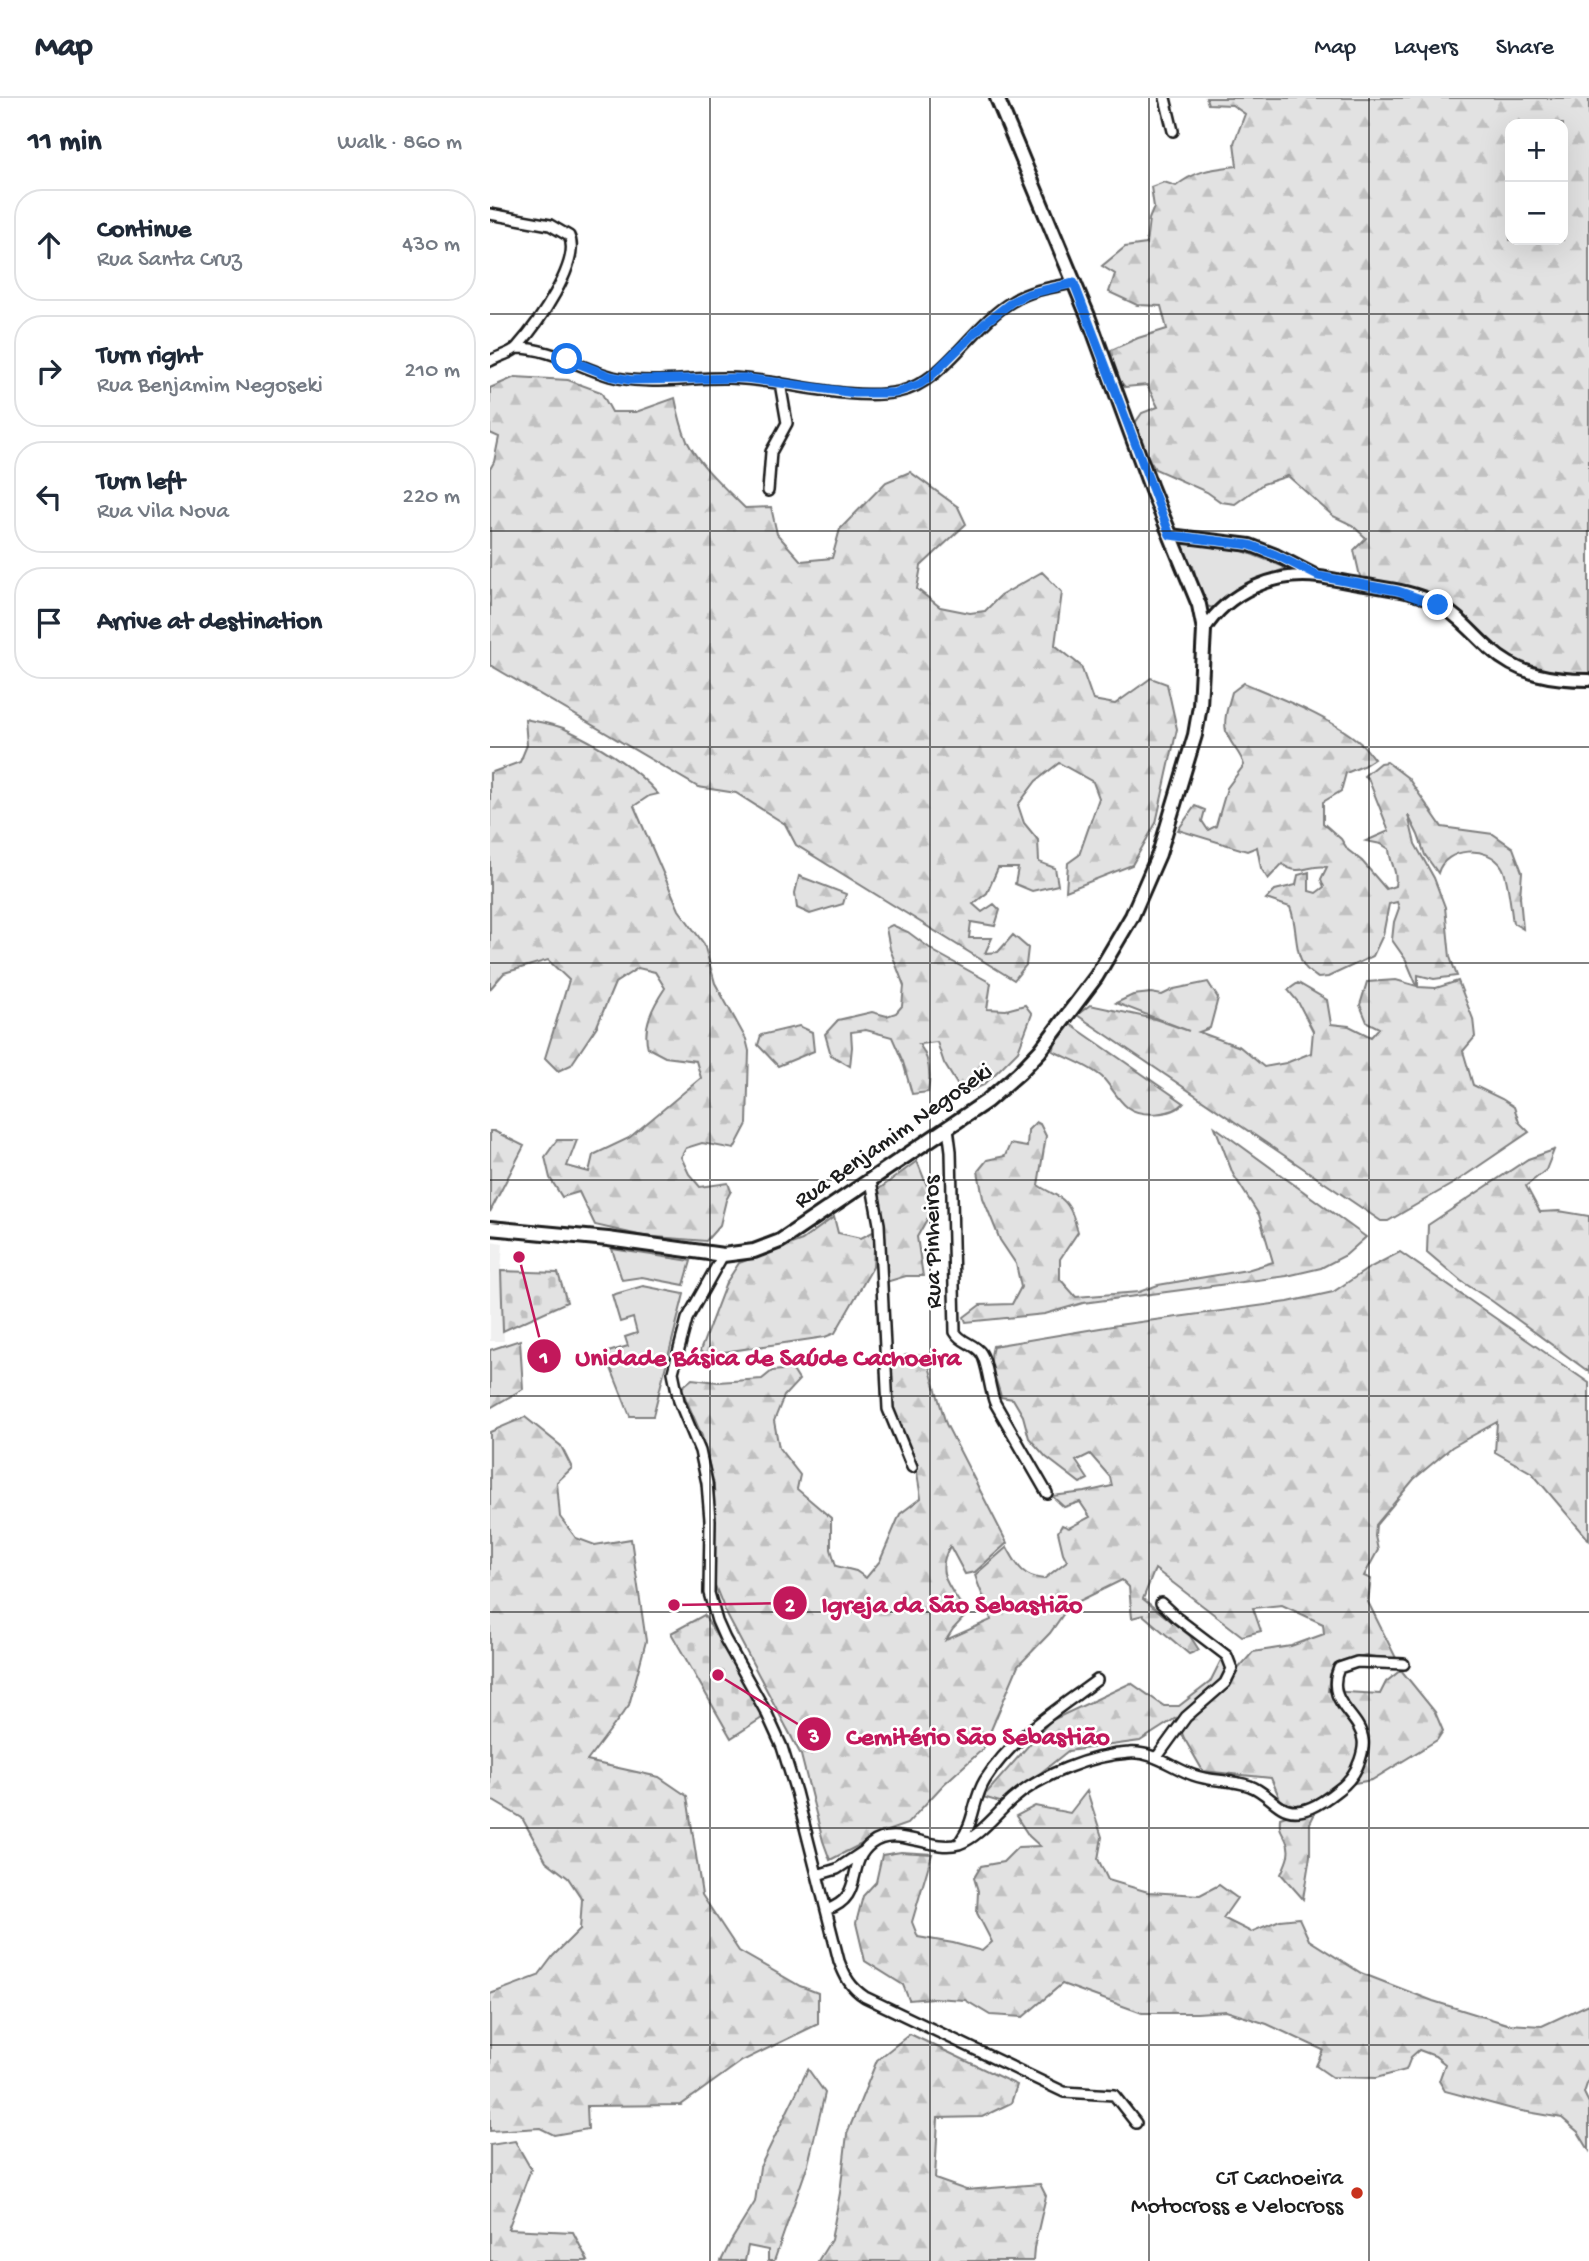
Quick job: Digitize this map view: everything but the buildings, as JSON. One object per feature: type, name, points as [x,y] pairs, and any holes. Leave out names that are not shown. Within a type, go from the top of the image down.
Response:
[{"type":"main road","name":"Rua Benjamim Negoseki","points":[[490,1228],[618,1240],[723,1255],[754,1251],[780,1241],[1002,1089],[1033,1058],[1096,976],[1132,916],[1159,854],[1189,756],[1200,706],[1204,630],[1194,592],[1074,283],[997,98]]},
{"type":"street","points":[[1165,98],[1174,131]]},
{"type":"street","points":[[490,214],[550,225],[563,230],[572,242],[572,254],[553,298],[517,348]]},
{"type":"street","points":[[490,361],[517,348],[527,348],[622,379],[729,378],[874,394],[908,390],[931,376],[986,322],[1013,301],[1038,291],[1074,283]]},
{"type":"street","points":[[768,491],[771,452],[787,424],[780,383]]},
{"type":"street","points":[[1170,535],[1250,545],[1318,576]]},
{"type":"street","points":[[1204,630],[1221,608],[1233,598],[1260,584],[1284,577],[1318,576],[1427,599],[1449,611],[1489,648],[1516,667],[1549,678],[1589,680]]},
{"type":"street","name":"Rua Pinheiros","points":[[948,1128],[951,1152],[955,1332],[958,1338],[982,1354],[995,1403],[1047,1493]]},
{"type":"street","points":[[871,1181],[879,1224],[888,1409],[912,1467]]},
{"type":"street","points":[[723,1255],[683,1329],[673,1372],[679,1401],[696,1438],[706,1483],[710,1527],[708,1580],[712,1606],[725,1639],[775,1728],[796,1792],[845,1978],[853,1989],[865,1997],[1064,2092],[1114,2095],[1136,2123]]},
{"type":"street","points":[[1157,1757],[1186,1717],[1225,1683],[1232,1669],[1227,1656],[1161,1603]]},
{"type":"street","points":[[817,1875],[837,1869],[871,1843],[891,1836],[938,1844],[958,1844],[978,1832],[1024,1791],[1062,1770],[1129,1752],[1157,1757],[1194,1775],[1251,1786],[1283,1808],[1293,1811],[1316,1805],[1341,1788],[1351,1777],[1363,1750],[1363,1739],[1358,1727],[1342,1707],[1338,1697],[1336,1676],[1339,1668],[1357,1662],[1404,1664]]},
{"type":"street","points":[[958,1844],[971,1824],[977,1796],[984,1781],[999,1762],[1030,1729],[1097,1680]]},
{"type":"street","points":[[826,1910],[844,1902],[849,1895],[865,1850]]},
{"type":"shaded area","points":[[490,1241],[503,1243],[501,1271],[504,1341],[490,1341]]},
{"type":"green space","points":[[1206,98],[1589,98],[1589,675],[1553,673],[1517,664],[1493,648],[1448,605],[1361,581],[1354,550],[1366,538],[1352,525],[1333,516],[1288,476],[1263,484],[1235,504],[1221,502],[1207,492],[1155,469],[1137,439],[1135,423],[1142,413],[1158,407],[1147,385],[1125,387],[1115,375],[1111,350],[1167,329],[1161,306],[1137,305],[1109,292],[1115,274],[1102,266],[1125,247],[1146,244],[1149,219],[1154,207],[1151,187],[1164,182],[1176,186],[1197,173],[1237,166],[1234,143],[1245,114],[1232,105],[1208,104]]},
{"type":"green space","points":[[515,377],[568,380],[601,392],[612,412],[636,412],[675,398],[685,436],[698,459],[745,508],[771,507],[777,534],[801,561],[832,558],[840,529],[886,482],[910,472],[958,507],[966,524],[921,566],[917,589],[940,607],[970,613],[985,611],[1000,596],[1042,572],[1062,592],[1055,645],[1081,666],[1093,700],[1115,704],[1151,678],[1167,684],[1177,729],[1156,823],[1132,865],[1066,891],[1068,863],[1079,855],[1099,798],[1093,782],[1059,763],[1036,781],[1018,805],[1024,823],[1038,840],[1039,862],[1055,868],[1058,885],[1032,891],[1015,884],[1018,868],[998,868],[987,893],[973,904],[982,912],[994,904],[1000,910],[995,926],[971,922],[969,938],[992,938],[985,953],[998,952],[1013,935],[1028,948],[1026,965],[1014,980],[796,845],[785,824],[736,793],[698,787],[490,665],[490,469],[499,437],[490,433],[490,388]]},
{"type":"green space","points":[[1178,542],[1243,551],[1287,568],[1248,583],[1213,608],[1203,605],[1193,566],[1185,560]]},
{"type":"green space","points":[[1244,683],[1334,725],[1361,744],[1374,759],[1346,773],[1341,791],[1323,802],[1323,823],[1386,889],[1395,886],[1396,880],[1389,849],[1366,841],[1389,831],[1368,778],[1364,776],[1380,763],[1387,762],[1408,778],[1442,827],[1493,834],[1513,848],[1522,872],[1520,897],[1523,929],[1513,923],[1506,878],[1496,860],[1477,852],[1458,854],[1442,864],[1438,873],[1425,855],[1408,815],[1415,844],[1434,878],[1445,907],[1450,957],[1457,976],[1434,979],[1418,975],[1418,987],[1436,988],[1458,981],[1473,1019],[1475,1037],[1463,1051],[1473,1085],[1514,1107],[1519,1122],[1529,1132],[1454,1183],[1388,1221],[1381,1221],[1077,1015],[1090,1005],[1155,1019],[1189,1031],[1116,1003],[1133,995],[1162,995],[1174,989],[1208,982],[1218,998],[1210,1028],[1199,1032],[1240,1047],[1264,1067],[1286,1063],[1311,1053],[1313,1031],[1298,1002],[1288,990],[1298,983],[1327,1000],[1331,1024],[1349,1026],[1371,1037],[1379,1028],[1367,1022],[1360,1005],[1367,982],[1396,980],[1417,986],[1406,960],[1392,940],[1399,908],[1397,902],[1389,904],[1383,935],[1373,956],[1328,977],[1318,978],[1301,960],[1290,907],[1266,899],[1275,890],[1296,885],[1298,875],[1309,872],[1309,891],[1316,893],[1324,887],[1321,879],[1327,867],[1295,870],[1282,864],[1268,879],[1261,868],[1257,847],[1247,851],[1178,830],[1195,806],[1205,810],[1202,821],[1208,830],[1216,826],[1227,788],[1244,765],[1226,731],[1225,721],[1232,692]]},
{"type":"green space","points":[[525,719],[558,726],[588,741],[626,765],[658,794],[649,796],[634,806],[679,910],[704,944],[715,983],[746,1039],[749,1051],[747,1124],[734,1149],[702,1143],[686,1148],[681,1157],[689,1174],[700,1187],[728,1183],[731,1191],[720,1225],[706,1241],[643,1236],[595,1225],[579,1192],[562,1197],[550,1178],[545,1157],[557,1140],[577,1140],[567,1166],[589,1172],[593,1155],[629,1138],[701,1078],[696,1061],[665,1057],[648,1048],[648,1024],[665,988],[655,972],[638,968],[615,983],[597,1026],[571,1065],[558,1071],[545,1058],[569,980],[548,960],[504,973],[490,989],[490,773],[520,762],[527,745]]},
{"type":"green space","points":[[799,876],[846,894],[843,904],[810,914],[797,908],[795,893]]},
{"type":"green space","points":[[892,925],[991,983],[987,1009],[1006,1010],[1025,1005],[1032,1014],[1018,1051],[984,1085],[963,1094],[944,1063],[937,1042],[919,1044],[927,1061],[929,1086],[928,1092],[912,1094],[903,1062],[892,1037],[866,1030],[851,1032],[850,1066],[831,1055],[825,1034],[838,1020],[872,1012],[887,1016],[896,1013],[902,1006],[904,986],[890,949],[886,928]]},
{"type":"green space","points":[[1070,1024],[1184,1103],[1172,1111],[1156,1114],[1127,1107],[1097,1073],[1053,1051],[1059,1035]]},
{"type":"green space","points":[[799,1026],[812,1032],[814,1051],[778,1066],[758,1045],[761,1035]]},
{"type":"green space","points":[[1036,1122],[1046,1136],[1038,1185],[1066,1203],[1078,1232],[1060,1259],[1060,1279],[1076,1297],[1139,1292],[1158,1285],[1247,1270],[1273,1262],[1259,1215],[1233,1174],[1215,1127],[1366,1237],[1346,1255],[1321,1268],[1287,1276],[1083,1303],[1045,1314],[966,1322],[964,1317],[980,1305],[1012,1304],[1021,1287],[1016,1264],[1000,1240],[983,1198],[978,1171],[987,1160],[1005,1156],[1010,1144],[1027,1147],[1028,1130]]},
{"type":"green space","points":[[490,1131],[524,1146],[490,1212]]},
{"type":"green space","points":[[1554,1150],[1546,1170],[1526,1186],[1540,1212],[1559,1211],[1589,1216],[1589,1372],[1461,1281],[1427,1252],[1428,1225],[1528,1159]]},
{"type":"green space","points":[[917,1161],[929,1191],[930,1214],[917,1237],[923,1276],[906,1276],[883,1283],[885,1238],[879,1189]]},
{"type":"green space","points":[[834,1217],[838,1233],[861,1238],[875,1231],[873,1267],[835,1333],[825,1337],[704,1355],[700,1351],[726,1283],[739,1263],[802,1240]]},
{"type":"green space","points":[[612,1249],[691,1261],[684,1285],[642,1277],[622,1280]]},
{"type":"green space","points":[[1400,1252],[1589,1383],[1589,1540],[1532,1473],[1495,1452],[1497,1422],[1452,1447],[1414,1479],[1376,1525],[1378,1550],[1364,1576],[1371,1579],[1368,1602],[1398,1662],[1366,1655],[1338,1662],[1330,1674],[1328,1691],[1380,1694],[1386,1682],[1401,1670],[1435,1712],[1443,1731],[1437,1740],[1372,1780],[1337,1786],[1311,1802],[1314,1815],[1310,1823],[1310,1856],[1303,1899],[1281,1874],[1288,1857],[1288,1849],[1280,1828],[1280,1818],[1289,1815],[1289,1806],[1280,1799],[1271,1778],[1203,1771],[1176,1718],[1140,1741],[1068,1751],[1003,1803],[983,1797],[1050,1721],[1131,1683],[1164,1706],[1179,1706],[1210,1682],[1221,1660],[1238,1669],[1253,1652],[1291,1646],[1324,1634],[1323,1624],[1282,1605],[1253,1608],[1261,1631],[1242,1636],[1155,1569],[1143,1599],[1190,1636],[1199,1650],[1189,1654],[1143,1615],[1132,1618],[1129,1587],[1122,1580],[1069,1606],[1050,1633],[1018,1666],[983,1749],[944,1784],[907,1824],[887,1831],[830,1860],[801,1755],[726,1613],[714,1583],[714,1484],[702,1436],[681,1388],[692,1379],[718,1382],[762,1379],[772,1371],[792,1369],[799,1380],[784,1396],[774,1421],[779,1448],[800,1475],[797,1489],[831,1518],[831,1549],[836,1566],[856,1571],[866,1578],[880,1561],[900,1514],[921,1498],[917,1473],[894,1417],[888,1367],[906,1355],[926,1356],[946,1424],[1007,1543],[975,1572],[965,1574],[950,1546],[943,1566],[946,1582],[967,1614],[946,1640],[991,1620],[975,1575],[1007,1547],[1021,1569],[1037,1578],[1044,1579],[1067,1561],[1058,1532],[1062,1525],[1069,1528],[1090,1517],[1080,1502],[1064,1507],[1052,1496],[1112,1486],[1110,1477],[1090,1454],[1076,1461],[1088,1479],[1080,1483],[1046,1457],[1029,1438],[1023,1416],[1013,1399],[1001,1397],[992,1366],[993,1346],[1118,1325],[1288,1302],[1333,1292],[1369,1268]]},
{"type":"green space","points":[[501,1271],[558,1273],[567,1302],[503,1331]]},
{"type":"green space","points":[[643,1286],[684,1294],[653,1416],[630,1416],[605,1353],[628,1346],[625,1337],[637,1333],[633,1318],[620,1322],[612,1295]]},
{"type":"green space","points":[[520,1340],[523,1389],[490,1408],[490,1350]]},
{"type":"green space","points":[[525,1417],[561,1446],[572,1468],[557,1482],[560,1517],[576,1538],[595,1545],[631,1539],[646,1641],[629,1705],[587,1761],[659,1777],[687,1796],[702,1895],[739,1951],[800,1986],[818,1993],[818,2024],[742,2061],[681,2105],[587,2106],[588,2129],[554,2135],[540,2128],[490,2131],[490,1994],[538,1976],[553,1956],[580,1929],[582,1899],[568,1878],[546,1861],[522,1818],[490,1799],[490,1432]]},
{"type":"green space","points":[[704,1615],[765,1716],[731,1738],[671,1633]]},
{"type":"green space","points":[[1087,1791],[1102,1837],[1098,1859],[1108,1880],[1148,1892],[1200,1895],[1219,1885],[1237,1898],[1223,1918],[1251,1932],[1280,1920],[1299,1918],[1309,1940],[1361,1973],[1433,2001],[1507,2024],[1542,2026],[1589,2004],[1589,2078],[1584,2093],[1589,2103],[1589,2150],[1578,2132],[1562,2118],[1516,2110],[1445,2091],[1439,2081],[1445,2064],[1435,2056],[1419,2050],[1411,2057],[1406,2070],[1376,2078],[1332,2077],[1316,2066],[1323,2050],[1267,2024],[1226,2011],[1142,2013],[1062,1984],[1023,2017],[990,2015],[965,2000],[909,2000],[903,1985],[865,1961],[856,1923],[863,1896],[876,1882],[882,1855],[901,1852],[932,1854],[912,1922],[918,1937],[982,1951],[992,1942],[977,1913],[978,1891],[974,1878],[981,1866],[1003,1862],[1018,1847],[1040,1846],[1029,1836],[1016,1816],[1035,1806],[1070,1813]]},
{"type":"green space","points":[[910,2034],[1017,2085],[1011,2103],[982,2117],[938,2118],[935,2179],[966,2190],[1040,2184],[1046,2196],[1033,2261],[818,2261],[831,2240],[847,2134],[877,2060]]},
{"type":"green space","points":[[808,2069],[825,2093],[808,2164],[774,2261],[768,2261],[768,2250],[748,2246],[745,2261],[721,2261],[755,2202],[760,2167]]},
{"type":"green space","points":[[515,2141],[531,2169],[508,2229],[573,2232],[588,2261],[490,2261],[490,2145]]},
{"type":"place","name":"Unidade Básica de Saúde Cachoeira","points":[[519,1257]]},
{"type":"place","name":"Igreja da São Sebastião","points":[[674,1605]]},
{"type":"place","name":"Cemitério São Sebastião","points":[[718,1675]]},
{"type":"place","name":"CT Cachoeira Motocross e Velocross","points":[[1357,2193]]},
{"type":"route","points":[[567,359],[610,376],[630,380],[744,378],[855,393],[895,393],[908,390],[931,376],[986,322],[1013,301],[1047,288],[1074,283],[1170,535],[1250,545],[1318,576],[1398,591],[1438,605]]}]
